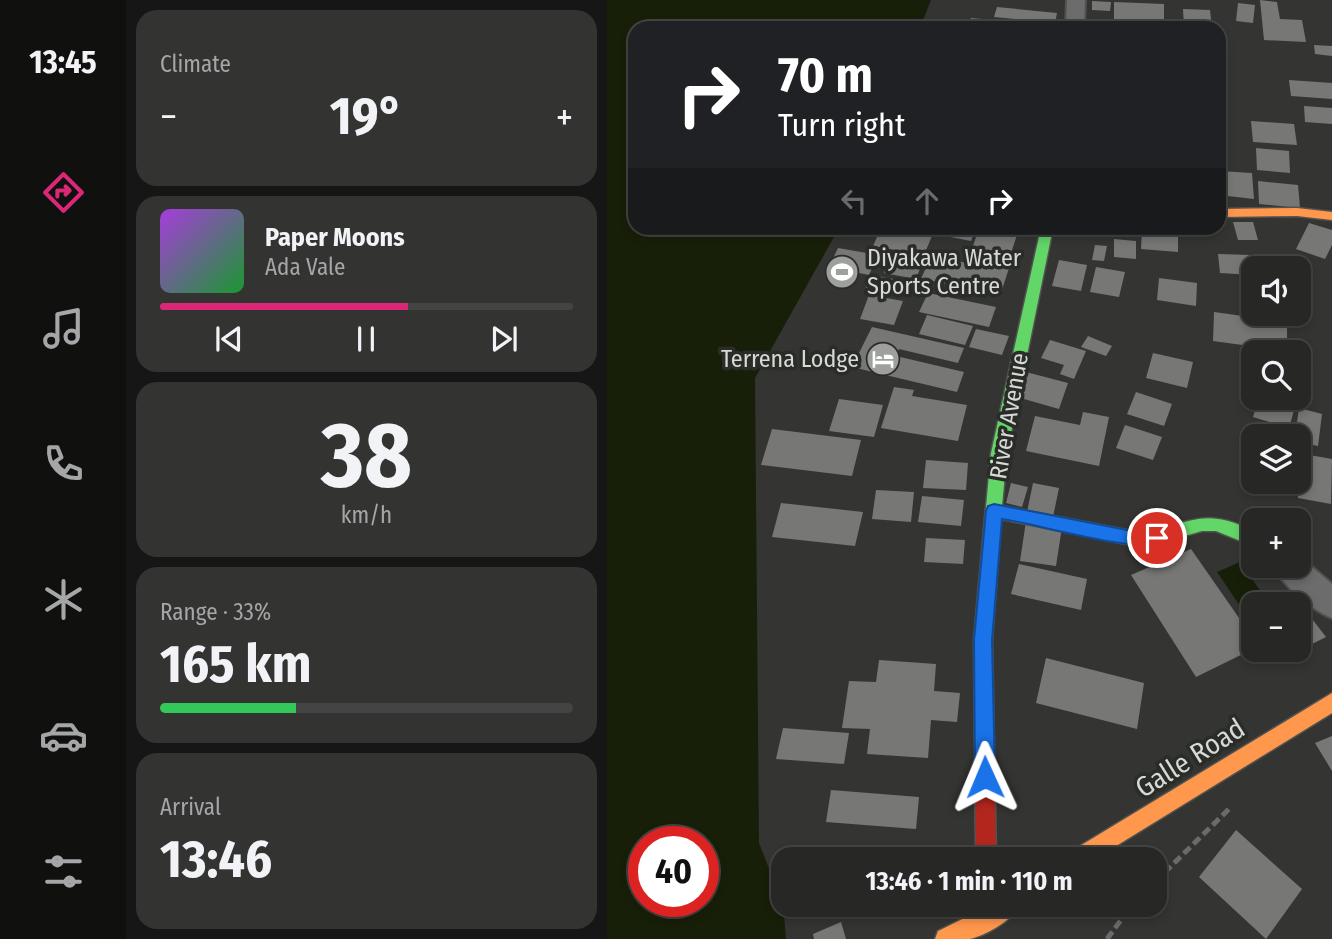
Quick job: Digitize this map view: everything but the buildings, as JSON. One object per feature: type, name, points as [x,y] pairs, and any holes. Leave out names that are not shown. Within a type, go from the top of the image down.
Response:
[{"type":"main road","points":[[1226,213],[1298,212],[1332,216]]},
{"type":"main road","name":"River Avenue","points":[[986,847],[983,640],[999,453],[1046,235]]},
{"type":"main road","points":[[994,511],[1132,538],[1157,538],[1196,523],[1213,522],[1241,531]]},
{"type":"main road","name":"Galle Road","points":[[1097,847],[1332,702]]},
{"type":"main road","points":[[946,939],[994,917]]},
{"type":"street","points":[[1075,21],[1076,0]]},
{"type":"street","points":[[1303,578],[1332,604]]},
{"type":"path","points":[[1107,939],[1124,917]]},
{"type":"shaded area","points":[[607,0],[931,0],[923,21],[628,21],[628,235],[835,235],[755,378],[759,843],[771,874],[771,917],[784,917],[786,939],[607,939]]},
{"type":"shaded area","points":[[1240,562],[1241,578],[1251,578],[1261,592],[1241,592],[1240,606],[1217,572]]},
{"type":"traffic: fast","points":[[993,518],[999,453],[1046,235]]},
{"type":"traffic: fast","points":[[994,511],[1131,538],[1165,536],[1202,524],[1216,524],[1241,533]]},
{"type":"traffic: slow","points":[[1226,213],[1297,212],[1332,216]]},
{"type":"traffic: slow","points":[[1096,847],[1332,702]]},
{"type":"traffic: slow","points":[[946,939],[991,917]]},
{"type":"traffic: jam","points":[[986,847],[983,640],[993,518]]},
{"type":"place","name":"Diyakawa Water Sports Centre","points":[[842,272]]},
{"type":"place","name":"Terrena Lodge","points":[[883,359]]},
{"type":"route","points":[[985,777],[983,640],[994,511],[1132,538],[1157,538]]}]
